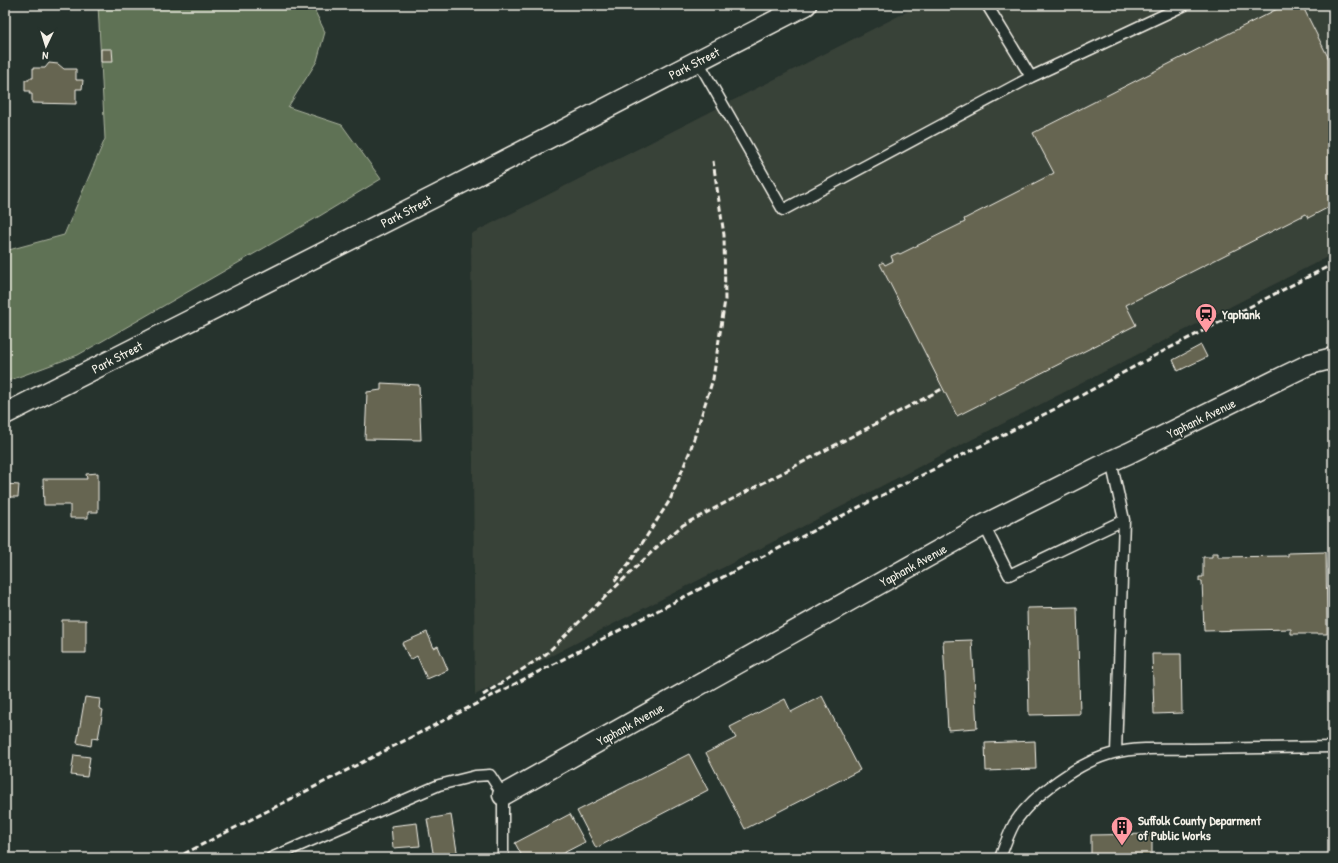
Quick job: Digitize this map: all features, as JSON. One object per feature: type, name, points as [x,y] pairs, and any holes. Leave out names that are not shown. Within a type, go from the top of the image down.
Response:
[{"type":"street","name":"Park Street","points":[[5,414],[438,195],[806,5]]},
{"type":"street","name":"Yaphank Avenue","points":[[503,795],[984,526],[1111,460],[1129,453],[1310,364],[1333,358]]},
{"type":"lane","points":[[987,5],[1031,77]]},
{"type":"lane","points":[[698,61],[783,210],[1031,77],[1185,5]]},
{"type":"lane","points":[[1111,460],[1124,520],[1116,752]]},
{"type":"lane","points":[[984,526],[1009,575],[1124,520]]},
{"type":"lane","points":[[1000,858],[1014,824],[1041,794],[1057,781],[1074,771],[1116,752],[1167,749],[1333,747]]},
{"type":"lane","points":[[270,858],[439,785],[475,776],[490,775],[503,795],[504,858]]},
{"type":"shaded area","points":[[920,5],[1333,5],[1333,254],[475,695],[471,234]]},
{"type":"green space","points":[[98,5],[312,5],[325,32],[317,61],[288,107],[342,125],[381,179],[318,217],[78,355],[5,382],[5,251],[64,235],[105,139]]},
{"type":"building","points":[[1285,5],[1302,5],[1333,67],[1333,205],[1308,218],[1306,214],[1126,305],[1136,325],[957,416],[880,264],[883,262],[885,265],[893,261],[891,256],[898,253],[900,254],[965,222],[964,219],[1054,173],[1033,133]]},
{"type":"building","points":[[101,49],[112,49],[113,62],[101,62]]},
{"type":"building","points":[[49,63],[58,64],[64,69],[76,69],[76,80],[83,80],[82,89],[76,89],[76,104],[32,103],[32,94],[29,94],[30,91],[25,91],[25,80],[33,78],[33,68],[45,68]]},
{"type":"building","name":"Yaphank","points":[[1201,345],[1207,357],[1178,371],[1173,360]]},
{"type":"building","points":[[381,383],[419,385],[421,440],[365,439],[367,392],[381,390]]},
{"type":"building","points":[[98,473],[98,512],[88,512],[88,518],[70,518],[70,505],[44,505],[43,479],[87,479],[86,474]]},
{"type":"building","points":[[5,484],[19,485],[18,497],[5,497]]},
{"type":"building","points":[[1326,552],[1327,634],[1291,634],[1291,629],[1204,631],[1202,581],[1199,581],[1199,577],[1203,577],[1203,557],[1212,557],[1212,553],[1218,553],[1218,557],[1288,556],[1288,553]]},
{"type":"building","points":[[1077,607],[1080,714],[1029,715],[1027,608]]},
{"type":"building","points":[[62,620],[86,620],[86,653],[62,653]]},
{"type":"building","points":[[427,632],[434,648],[438,646],[448,670],[427,679],[417,656],[410,660],[402,643]]},
{"type":"building","points":[[972,640],[977,728],[948,730],[943,641]]},
{"type":"building","points":[[1152,654],[1181,654],[1182,713],[1154,714]]},
{"type":"building","points":[[822,696],[860,770],[745,829],[706,753],[736,738],[730,727],[785,699],[791,712]]},
{"type":"building","points":[[85,697],[100,699],[99,708],[103,710],[98,739],[92,738],[91,746],[77,743]]},
{"type":"building","points":[[1035,741],[1036,769],[986,771],[985,743]]},
{"type":"building","points":[[689,754],[708,790],[596,848],[577,811]]},
{"type":"building","points":[[74,755],[90,757],[87,777],[71,775]]},
{"type":"building","points":[[570,814],[585,842],[554,858],[523,858],[515,843]]},
{"type":"building","points":[[451,815],[458,857],[434,858],[427,819]]},
{"type":"building","points":[[417,823],[420,846],[393,848],[391,826]]},
{"type":"building","name":"Suffolk County Deparment of Public Works","points":[[1152,834],[1152,858],[1091,858],[1091,835]]},
{"type":"railway","points":[[615,581],[630,562],[670,500],[690,451],[713,379],[725,300],[724,235],[713,161]]},
{"type":"railway","points":[[176,858],[904,484],[1071,401],[1154,356],[1333,264]]},
{"type":"railway","points":[[483,695],[546,654],[659,545],[683,525],[942,389]]},
{"type":"place","name":"Yaphank","points":[[1206,334]]},
{"type":"place","name":"Suffolk County Deparment of Public Works","points":[[1122,846]]}]
